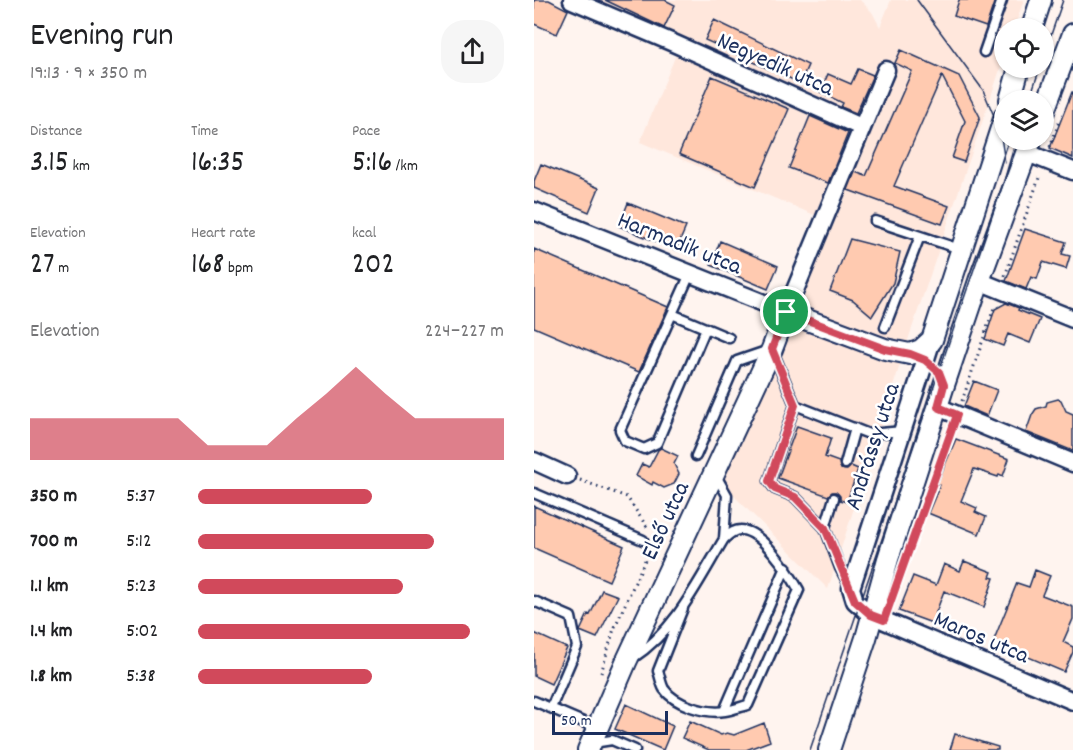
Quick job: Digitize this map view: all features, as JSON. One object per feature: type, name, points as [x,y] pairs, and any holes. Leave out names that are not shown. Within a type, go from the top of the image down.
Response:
[{"type":"street","name":"Negyedik utca","points":[[572,0],[861,127]]},
{"type":"street","points":[[1035,18],[1041,0]]},
{"type":"street","points":[[1052,90],[1073,34]]},
{"type":"street","points":[[786,312],[886,70]]},
{"type":"street","points":[[944,385],[939,372],[917,357],[932,340],[994,149]]},
{"type":"street","points":[[829,750],[944,385],[1027,150]]},
{"type":"street","points":[[1035,150],[1073,171]]},
{"type":"street","name":"Harmadik utca","points":[[534,211],[786,312],[885,349],[917,357]]},
{"type":"street","points":[[979,281],[1073,319]]},
{"type":"street","name":"Első utca","points":[[593,743],[626,663],[772,349],[786,312]]},
{"type":"street","name":"Andrássy utca","points":[[851,588],[903,431],[917,357]]},
{"type":"street","points":[[938,407],[1073,463]]},
{"type":"street","points":[[534,461],[567,476]]},
{"type":"street","points":[[851,588],[855,601],[871,615]]},
{"type":"street","name":"Maros utca","points":[[871,615],[1073,701]]},
{"type":"lane","points":[[984,52],[1002,0]]},
{"type":"lane","points":[[875,221],[960,249]]},
{"type":"lane","points":[[885,327],[920,236]]},
{"type":"lane","points":[[690,274],[620,430],[625,441],[644,449],[657,443],[706,328]]},
{"type":"lane","points":[[672,314],[729,338]]},
{"type":"lane","points":[[696,456],[737,361],[772,349],[795,405],[769,481],[775,489],[795,497],[825,528],[840,568],[851,588]]},
{"type":"lane","points":[[795,405],[869,434],[903,431]]},
{"type":"lane","points":[[844,464],[855,428]]},
{"type":"lane","points":[[626,663],[644,651],[665,631],[682,608],[723,539],[727,495],[715,474]]},
{"type":"lane","points":[[534,493],[643,540]]},
{"type":"lane","points":[[825,528],[834,498]]},
{"type":"lane","points":[[682,608],[658,671],[664,688],[675,699],[709,711],[724,711],[748,705],[799,590],[786,567],[754,535],[739,530],[723,539]]},
{"type":"lane","points":[[724,711],[786,567]]},
{"type":"lane","points":[[534,601],[571,617],[578,647],[551,708]]},
{"type":"lane","points":[[534,701],[551,708],[593,743],[612,740],[635,750]]},
{"type":"path","points":[[1004,279],[1043,168]]},
{"type":"path","points":[[926,501],[996,303]]},
{"type":"path","points":[[567,476],[627,496],[649,531]]},
{"type":"path","points":[[598,681],[614,629],[655,539]]},
{"type":"shaded area","points":[[591,0],[860,0],[872,12],[880,27],[891,0],[1024,0],[1018,18],[994,18],[994,78],[997,78],[907,343],[828,589],[736,498],[713,465],[817,216],[640,142],[682,40]]},
{"type":"building","points":[[534,0],[549,0],[568,10],[557,34],[534,24]]},
{"type":"building","points":[[605,0],[665,0],[675,5],[664,28]]},
{"type":"building","points":[[959,0],[995,0],[986,27],[954,16]]},
{"type":"building","points":[[714,20],[808,65],[800,83],[705,40]]},
{"type":"building","points":[[901,50],[959,76],[980,117],[964,162],[952,158],[965,121],[942,76],[894,186],[949,206],[942,224],[848,190],[855,172],[866,176],[912,71],[895,63]]},
{"type":"building","points":[[858,69],[873,75],[856,113],[841,107],[843,103],[820,92],[828,74],[851,84]]},
{"type":"building","points":[[712,76],[789,109],[755,187],[679,154]]},
{"type":"building","points":[[1073,92],[1073,158],[1054,150],[1054,138]]},
{"type":"building","points":[[810,116],[848,133],[828,183],[789,168]]},
{"type":"building","points":[[541,164],[599,188],[589,212],[534,188],[534,181]]},
{"type":"building","points":[[628,203],[686,227],[676,250],[619,226]]},
{"type":"building","points":[[1025,229],[1066,242],[1062,254],[1070,256],[1066,269],[1043,262],[1037,279],[1031,277],[1026,289],[1006,281]]},
{"type":"building","points":[[850,239],[900,252],[893,283],[872,316],[853,300],[830,291]]},
{"type":"building","points":[[720,241],[778,266],[768,289],[711,265]]},
{"type":"building","points":[[534,249],[668,307],[639,372],[534,327]]},
{"type":"building","points":[[1006,303],[1040,319],[1030,343],[1008,334],[1003,346],[985,339],[995,309]]},
{"type":"building","points":[[974,381],[997,390],[987,416],[964,406]]},
{"type":"building","points":[[1061,400],[1066,411],[1073,414],[1073,451],[1026,432],[1036,409],[1046,406],[1047,402]]},
{"type":"building","points":[[797,426],[831,438],[825,457],[839,462],[841,469],[847,470],[851,466],[858,469],[847,502],[840,500],[836,492],[828,496],[778,478]]},
{"type":"building","points":[[956,439],[1009,459],[1003,476],[999,474],[998,477],[974,469],[961,501],[977,508],[975,512],[986,517],[979,534],[928,513],[940,485],[937,483]]},
{"type":"building","points":[[661,448],[678,456],[674,464],[679,474],[674,484],[664,488],[653,482],[652,485],[636,476],[642,464],[649,467]]},
{"type":"building","points":[[534,506],[624,546],[609,581],[534,548]]},
{"type":"building","points":[[964,561],[992,572],[990,577],[994,578],[984,607],[944,591],[932,623],[899,611],[913,576],[936,585],[944,564],[960,571]]},
{"type":"building","points":[[1035,570],[1050,576],[1042,595],[1073,607],[1073,619],[1063,642],[1073,647],[1073,652],[1064,672],[993,642],[1017,583],[1029,587]]},
{"type":"building","points":[[602,590],[618,596],[597,638],[580,631]]},
{"type":"building","points":[[534,633],[567,648],[551,684],[534,676]]},
{"type":"building","points":[[626,704],[673,726],[663,750],[615,729]]},
{"type":"building","points":[[690,721],[721,735],[727,733],[734,735],[764,723],[770,741],[746,750],[709,750],[682,738]]},
{"type":"building","points":[[955,734],[998,747],[998,750],[950,750]]},
{"type":"tram line","points":[[917,0],[983,90],[1000,130],[1005,163]]},
{"type":"tram line","points":[[1054,26],[1063,0]]},
{"type":"tram line","points":[[1032,90],[1037,78]]},
{"type":"tram line","points":[[810,750],[1013,150]]},
{"type":"route","points":[[786,312],[885,349],[910,354],[925,360],[939,372],[944,385],[938,407],[957,415],[884,620],[871,615],[855,601],[825,528],[795,497],[775,489],[769,481],[795,405],[772,349],[786,312]]}]
